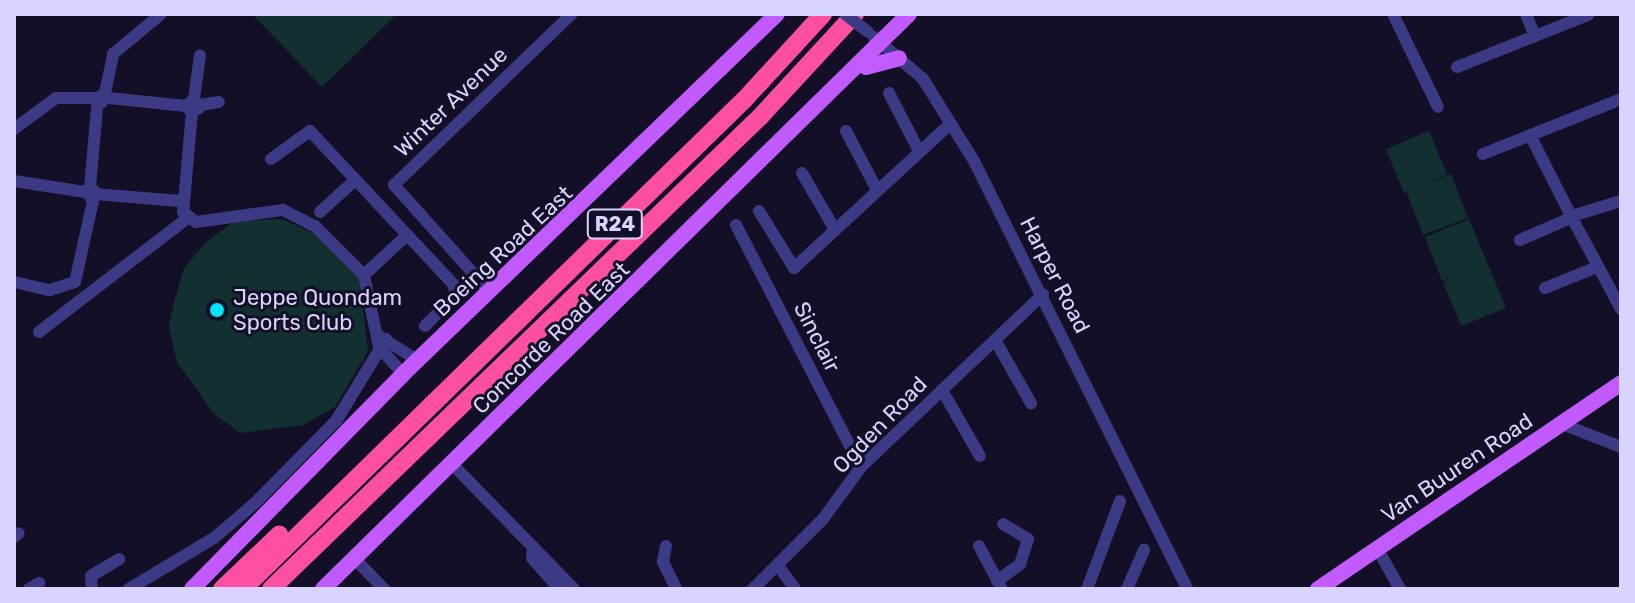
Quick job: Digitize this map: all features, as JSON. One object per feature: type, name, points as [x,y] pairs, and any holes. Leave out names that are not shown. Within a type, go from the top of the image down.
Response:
[{"type":"highway","name":"R24","points":[[243,589],[403,429],[744,100],[823,14]]},
{"type":"highway","name":"R24","points":[[271,589],[760,117],[855,14]]},
{"type":"highway","points":[[287,589],[455,411]]},
{"type":"highway","points":[[222,589],[403,429]]},
{"type":"main road","name":"Boeing Road East","points":[[192,589],[417,360],[777,14]]},
{"type":"main road","name":"Concorde Road East","points":[[323,589],[860,68],[873,37],[903,22]]},
{"type":"main road","points":[[860,68],[900,59],[903,22]]},
{"type":"main road","name":"Van Buuren Road","points":[[1318,589],[1621,383]]},
{"type":"street","points":[[14,282],[50,290],[75,282],[113,54],[161,14]]},
{"type":"street","name":"Winter Avenue","points":[[490,292],[394,185],[572,14]]},
{"type":"street","name":"Harper Road","points":[[845,14],[900,59],[950,124],[1043,294],[1188,588]]},
{"type":"street","points":[[1393,14],[1438,107]]},
{"type":"street","points":[[1526,14],[1535,36]]},
{"type":"street","points":[[1457,67],[1588,15]]},
{"type":"street","points":[[189,217],[180,201],[200,55]]},
{"type":"street","points":[[889,93],[919,151]]},
{"type":"street","points":[[14,129],[56,98],[104,98],[193,105],[219,102]]},
{"type":"street","points":[[1483,154],[1621,99]]},
{"type":"street","points":[[759,211],[791,268],[950,124]]},
{"type":"street","points":[[271,159],[307,130],[456,288],[425,326]]},
{"type":"street","points":[[846,131],[877,190]]},
{"type":"street","points":[[1530,135],[1597,267],[1620,304]]},
{"type":"street","points":[[802,173],[835,230]]},
{"type":"street","points":[[320,212],[355,180]]},
{"type":"street","points":[[14,199],[17,183],[180,201]]},
{"type":"street","points":[[1520,240],[1572,217],[1621,201]]},
{"type":"street","points":[[39,332],[189,217],[283,210],[315,226],[364,275],[380,340],[403,374]]},
{"type":"street","name":"Sinclair","points":[[736,225],[861,467]]},
{"type":"street","points":[[364,275],[407,235]]},
{"type":"street","points":[[1545,288],[1597,267]]},
{"type":"street","name":"Ogden Road","points":[[753,589],[779,567],[861,467],[1043,294]]},
{"type":"street","points":[[380,340],[417,360]]},
{"type":"street","points":[[129,589],[214,538],[256,502],[336,421],[380,340]]},
{"type":"street","points":[[995,340],[1031,403]]},
{"type":"street","points":[[942,390],[980,456]]},
{"type":"street","points":[[1562,424],[1621,447]]},
{"type":"street","points":[[453,465],[574,589]]},
{"type":"street","points":[[1087,589],[1120,501]]},
{"type":"street","points":[[979,546],[999,585],[1020,564],[1028,539],[1003,524]]},
{"type":"street","points":[[666,546],[663,562],[676,589]]},
{"type":"street","points":[[533,547],[532,558],[559,589]]},
{"type":"street","points":[[1377,548],[1400,589]]},
{"type":"street","points":[[1127,589],[1144,550]]},
{"type":"street","points":[[92,589],[91,576],[119,559]]},
{"type":"street","points":[[355,559],[384,589]]},
{"type":"street","points":[[779,567],[795,589]]},
{"type":"green space","points":[[252,14],[393,14],[395,16],[322,87]]},
{"type":"green space","points":[[1429,131],[1447,174],[1404,193],[1386,149]]},
{"type":"green space","points":[[1451,174],[1468,218],[1423,235],[1406,191]]},
{"type":"green space","points":[[282,219],[320,236],[360,280],[368,351],[335,407],[303,425],[241,433],[215,415],[177,362],[169,327],[184,268],[207,241],[235,221]]},
{"type":"green space","points":[[1469,219],[1506,308],[1461,326],[1443,282],[1452,278],[1442,281],[1425,237]]},
{"type":"place","name":"Jeppe Quondam Sports Club","points":[[217,310]]}]
